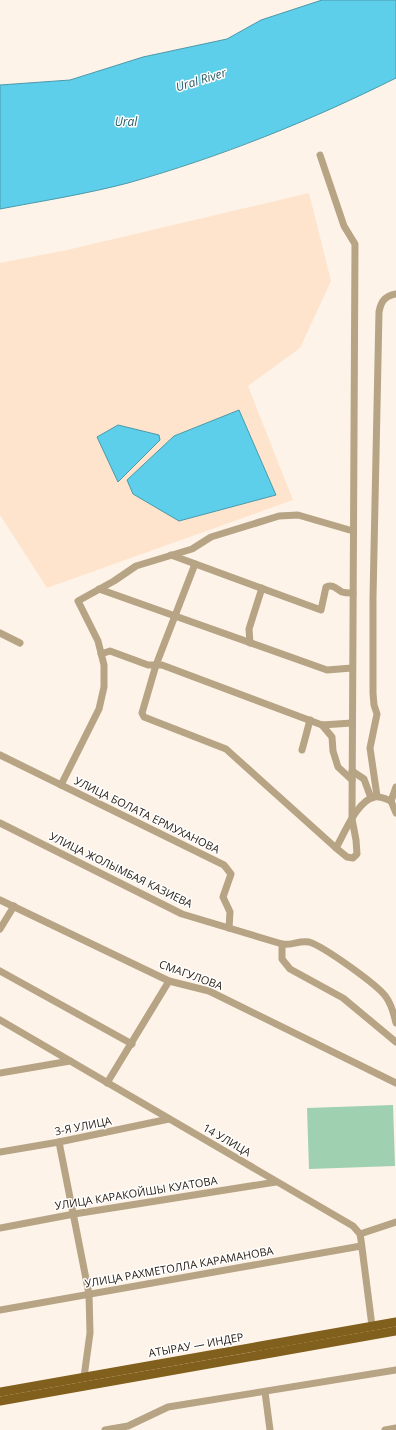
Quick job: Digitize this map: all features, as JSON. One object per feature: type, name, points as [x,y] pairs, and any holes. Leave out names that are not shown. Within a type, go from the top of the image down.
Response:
[{"type":"main road","name":"АТЫРАУ — ИНДЕР","points":[[0,1392],[396,1322]]},
{"type":"main road","name":"АТЫРАУ — ИНДЕР","points":[[0,1400],[396,1331]]},
{"type":"street","points":[[195,564],[156,665],[143,708],[142,713],[144,717],[226,750],[336,848],[347,857],[353,858],[357,854],[352,819],[355,244],[344,226],[320,155]]},
{"type":"street","points":[[374,797],[370,748],[377,714],[374,705],[373,693],[373,598],[379,312],[380,302],[384,298],[396,294]]},
{"type":"street","points":[[61,785],[87,730],[99,709],[104,687],[104,665],[98,641],[78,601],[136,566],[192,549],[210,537],[279,516],[298,515],[353,531]]},
{"type":"street","points":[[170,555],[321,610],[326,587],[336,587],[342,592],[353,593]]},
{"type":"street","points":[[250,643],[249,629],[262,588]]},
{"type":"street","points":[[99,589],[327,670],[352,668]]},
{"type":"street","points":[[0,633],[20,643]]},
{"type":"street","points":[[101,654],[110,651],[148,665],[162,665],[322,725],[352,723]]},
{"type":"street","points":[[302,750],[310,720]]},
{"type":"street","points":[[322,725],[332,737],[333,750],[338,767],[352,780]]},
{"type":"street","name":"УЛИЦА БОЛАТА ЕРМУХАНОВА","points":[[0,755],[224,865],[231,874],[223,897],[230,912],[229,928]]},
{"type":"street","points":[[352,771],[364,779],[374,797],[390,801],[396,813]]},
{"type":"street","points":[[390,801],[396,787]]},
{"type":"street","points":[[336,848],[359,809],[374,797]]},
{"type":"street","name":"УЛИЦА ЖОЛЫМБАЯ КАЗИЕВА","points":[[0,823],[182,914],[282,944],[294,944],[303,941],[311,943],[348,965],[380,989],[387,998],[396,1023]]},
{"type":"street","name":"СМАГУЛОВА","points":[[0,900],[169,981],[209,991],[396,1083]]},
{"type":"street","points":[[0,929],[14,906]]},
{"type":"street","points":[[282,944],[282,959],[290,969],[343,998],[396,1042]]},
{"type":"street","points":[[0,971],[132,1044]]},
{"type":"street","points":[[107,1083],[169,981]]},
{"type":"street","points":[[387,998],[396,997]]},
{"type":"street","name":"14 УЛИЦА","points":[[0,1020],[353,1226],[360,1234]]},
{"type":"street","points":[[0,1073],[70,1061]]},
{"type":"street","name":"3-Я УЛИЦА","points":[[0,1152],[59,1142],[169,1119]]},
{"type":"street","points":[[59,1142],[89,1294],[90,1333],[84,1377]]},
{"type":"street","name":"УЛИЦА КАРАКОЙШЫ КУАТОВА","points":[[0,1228],[74,1214],[276,1182]]},
{"type":"street","points":[[372,1326],[360,1234],[396,1222]]},
{"type":"street","name":"УЛИЦА РАХМЕТОЛЛА КАРАМАНОВА","points":[[0,1310],[361,1246]]},
{"type":"street","points":[[105,1430],[128,1426],[168,1407],[396,1370]]},
{"type":"street","points":[[265,1392],[270,1430]]},
{"type":"street","points":[[385,1430],[396,1428]]},
{"type":"shaded area","points":[[309,193],[331,281],[300,348],[248,386],[293,500],[47,588],[0,515],[0,263],[67,250]]},
{"type":"green space","points":[[393,1105],[395,1166],[309,1169],[307,1108]]},
{"type":"water","name":"Ural","points":[[322,0],[396,0],[396,78],[298,123],[197,162],[112,187],[0,209],[0,85],[70,80],[143,57],[227,39],[261,20]]},
{"type":"water","points":[[239,410],[276,495],[179,521],[133,494],[127,480],[174,436]]},
{"type":"water","points":[[118,425],[159,435],[160,440],[118,482],[97,437]]},
{"type":"water label","name":"Ural River","points":[[201,80]]}]
